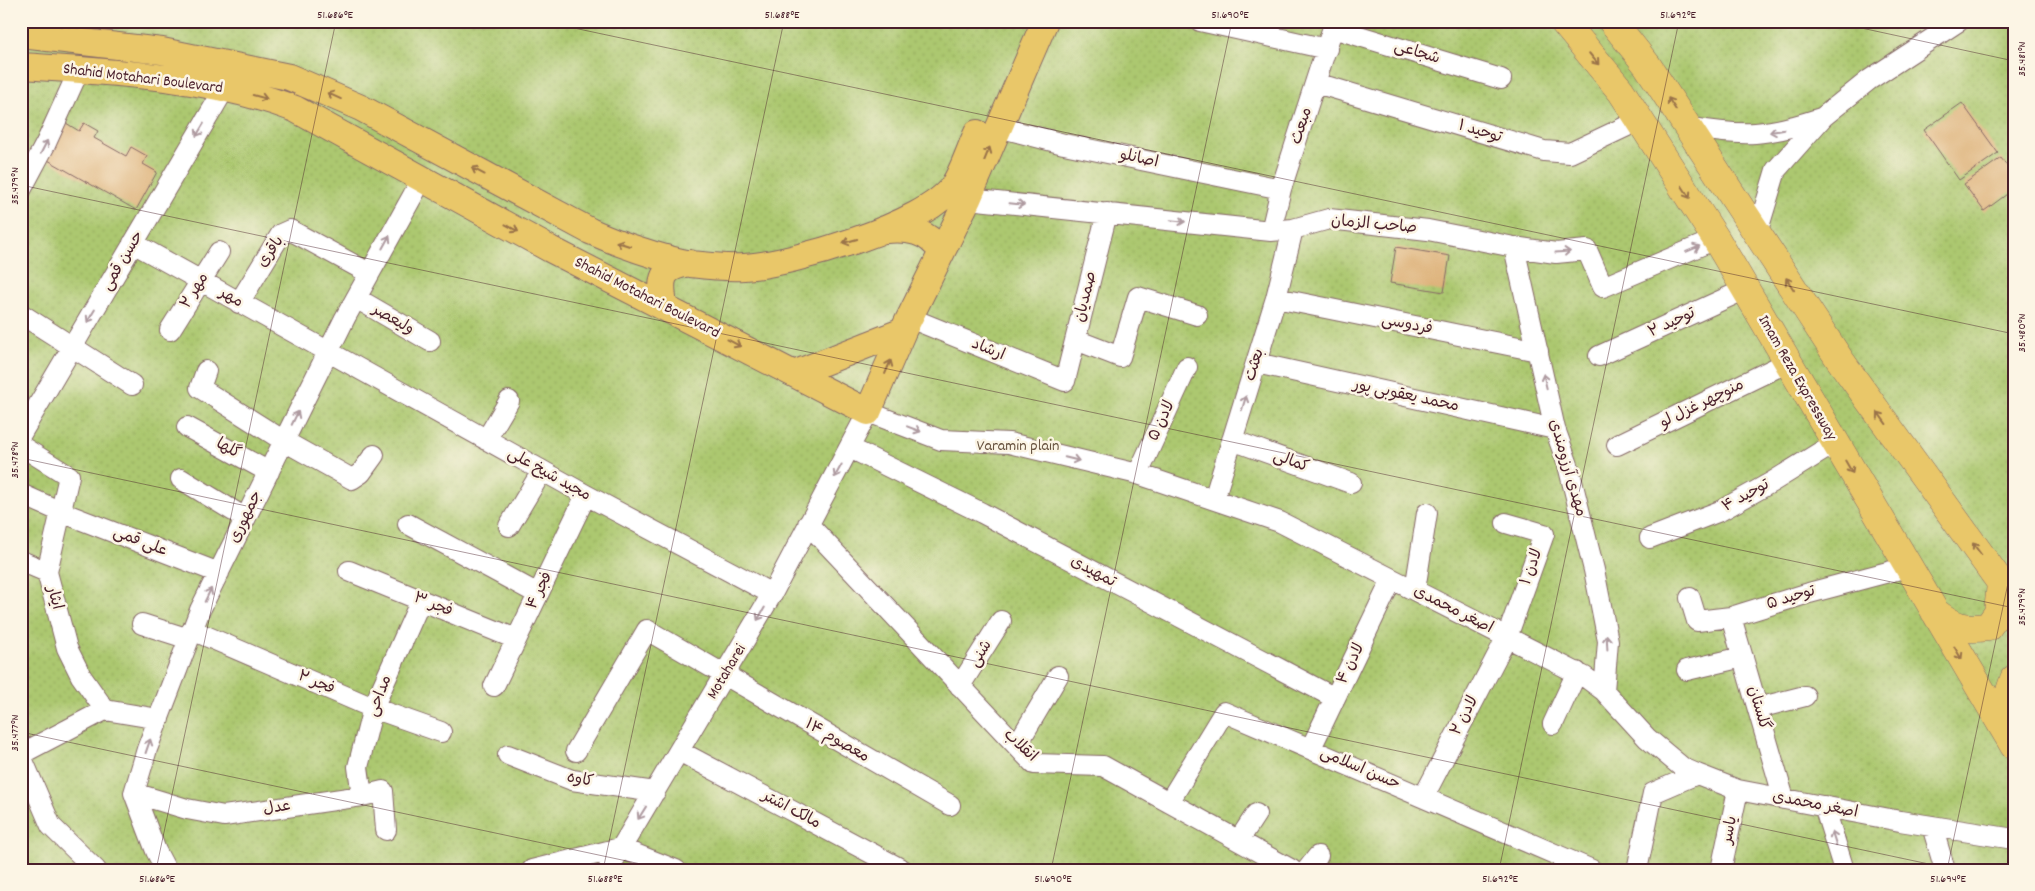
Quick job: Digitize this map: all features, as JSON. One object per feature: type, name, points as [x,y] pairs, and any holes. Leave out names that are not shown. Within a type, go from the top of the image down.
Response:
[{"type":"highway","name":"Imam Reza Expressway","points":[[1563,21],[1621,91],[1716,239],[2014,746]]},
{"type":"highway","points":[[1612,21],[1647,65],[1840,360],[2007,594],[1998,613],[1988,627],[1969,629],[1952,625],[1935,612]]},
{"type":"highway","points":[[2014,679],[2010,691],[2014,704]]},
{"type":"main road","name":"Shahid Motahari Boulevard","points":[[21,35],[162,51],[289,77],[360,108],[590,231],[690,264],[744,267],[814,252],[886,230],[925,210],[953,186],[1027,21]]},
{"type":"main road","points":[[868,412],[941,251],[968,199],[1045,21]]},
{"type":"main road","name":"Shahid Motahari Boulevard","points":[[21,66],[204,83],[264,98],[295,110],[550,249],[796,373],[868,412]]},
{"type":"main road","points":[[886,230],[904,229],[925,234],[934,240],[941,251]]},
{"type":"main road","points":[[628,288],[650,286],[655,270],[649,252]]},
{"type":"main road","points":[[664,306],[662,282],[664,274],[673,266],[690,264]]},
{"type":"main road","points":[[796,373],[907,325]]},
{"type":"street","points":[[1200,21],[1327,49]]},
{"type":"street","points":[[1757,233],[1776,170],[1823,117],[1931,30],[1959,21]]},
{"type":"street","name":"مبعث","points":[[1271,231],[1281,189],[1334,25]]},
{"type":"street","name":"شجاعی","points":[[1334,25],[1500,79]]},
{"type":"street","points":[[21,190],[46,143],[79,70]]},
{"type":"street","name":"توحید ۱","points":[[1316,83],[1544,151],[1570,153],[1640,120]]},
{"type":"street","name":"حسن قمی","points":[[21,434],[225,88]]},
{"type":"street","points":[[1688,127],[1729,134],[1754,135],[1791,128],[1823,117]]},
{"type":"street","name":"اصانلو","points":[[998,127],[1064,144],[1281,189]]},
{"type":"street","name":"جمهوری","points":[[134,792],[191,634],[218,572],[356,298],[422,179]]},
{"type":"street","name":"صاحب الزمان","points":[[968,199],[1271,231],[1293,229],[1329,220],[1428,230],[1514,247],[1556,253],[1587,250],[1603,287],[1716,239]]},
{"type":"street","name":"صمدیان","points":[[1065,381],[1107,213]]},
{"type":"street","name":"بعثت","points":[[1214,499],[1276,298],[1293,229]]},
{"type":"street","name":"باقری","points":[[239,303],[281,234],[290,230],[370,273]]},
{"type":"street","name":"مهر","points":[[134,244],[328,352]]},
{"type":"street","name":"مهدی آرزومندی","points":[[1514,247],[1556,429],[1573,484],[1594,570],[1608,641],[1604,691]]},
{"type":"street","name":"مهر ۲","points":[[170,330],[202,282],[219,252]]},
{"type":"street","name":"توحید ۲","points":[[1599,356],[1746,289]]},
{"type":"street","name":"ولیعصر","points":[[356,298],[430,341]]},
{"type":"street","points":[[1076,340],[1120,357],[1138,298],[1197,315]]},
{"type":"street","name":"فردوسی","points":[[1276,298],[1538,352]]},
{"type":"street","points":[[21,314],[132,385]]},
{"type":"street","name":"ارشاد","points":[[907,325],[1065,381]]},
{"type":"street","name":"مجید شیخ علی","points":[[328,352],[586,495],[772,594]]},
{"type":"street","name":"منوچهر غزل لو","points":[[1617,446],[1788,362]]},
{"type":"street","name":"محمد یعقوبی پور","points":[[1256,363],[1556,429]]},
{"type":"street","name":"لادن ۵","points":[[1138,474],[1187,367]]},
{"type":"street","points":[[206,371],[200,388],[352,479],[361,473],[374,454]]},
{"type":"street","points":[[486,440],[509,401]]},
{"type":"street","name":"Motaharei","points":[[608,870],[772,594],[868,412]]},
{"type":"street","name":"اصغر محمدی","points":[[868,412],[941,440],[1009,443],[1138,474],[1280,522],[1577,672],[1604,691],[1647,738],[1683,768],[1738,790],[1932,826],[2014,839]]},
{"type":"street","name":"گلها","points":[[187,427],[269,472]]},
{"type":"street","name":"کمالی","points":[[1232,440],[1351,483]]},
{"type":"street","name":"توحید ۴","points":[[1650,538],[1720,511],[1772,482],[1835,442]]},
{"type":"street","name":"ایثار","points":[[21,446],[69,476],[47,572],[67,648],[81,676],[105,710]]},
{"type":"street","name":"تمهیدی","points":[[850,448],[982,513],[1335,698]]},
{"type":"street","points":[[509,526],[542,471]]},
{"type":"street","points":[[181,479],[246,518]]},
{"type":"street","name":"علی قمی","points":[[21,494],[60,512],[218,572]]},
{"type":"street","name":"فجر ۴","points":[[494,686],[586,495]]},
{"type":"street","points":[[1414,590],[1427,513]]},
{"type":"street","name":"لادن ۱","points":[[1506,523],[1544,534],[1506,637]]},
{"type":"street","points":[[408,524],[538,594]]},
{"type":"street","name":"انقلاب","points":[[808,524],[1034,764],[1103,766],[1292,870]]},
{"type":"street","points":[[21,560],[47,572]]},
{"type":"street","name":"توحید ۵","points":[[1690,598],[1697,621],[1731,616],[1809,592],[1908,567]]},
{"type":"street","name":"فجر ۳","points":[[349,571],[516,639]]},
{"type":"street","name":"لادن ۴","points":[[1311,748],[1392,579]]},
{"type":"street","name":"مداحی","points":[[362,796],[358,767],[373,708],[421,600]]},
{"type":"street","name":"گلستان","points":[[1731,616],[1784,799]]},
{"type":"street","name":"شنی","points":[[960,686],[1001,621]]},
{"type":"street","name":"فجر ۲","points":[[142,624],[191,634],[373,708],[441,732]]},
{"type":"street","name":"۱۴ معصوم","points":[[576,751],[647,630],[950,805]]},
{"type":"street","name":"لادن ۲","points":[[1424,796],[1506,637]]},
{"type":"street","points":[[1687,670],[1743,656]]},
{"type":"street","points":[[1553,724],[1577,672]]},
{"type":"street","points":[[1016,746],[1058,676]]},
{"type":"street","points":[[1758,708],[1805,696]]},
{"type":"street","points":[[96,870],[51,826],[21,755],[105,710],[159,719]]},
{"type":"street","name":"حسن اسلامی","points":[[1169,802],[1224,712],[1424,796],[1592,870]]},
{"type":"street","name":"مالک اشتر","points":[[679,751],[903,870]]},
{"type":"street","name":"کاوه","points":[[508,755],[572,780],[655,792]]},
{"type":"street","points":[[1637,870],[1653,793],[1697,774]]},
{"type":"street","name":"یاسر","points":[[1722,870],[1738,790]]},
{"type":"street","name":"عدل","points":[[134,792],[187,809],[224,816],[362,796],[383,791],[386,830]]},
{"type":"street","points":[[134,792],[156,851],[166,870]]},
{"type":"street","points":[[1824,806],[1844,870]]},
{"type":"street","points":[[1239,840],[1256,814]]},
{"type":"street","points":[[1932,826],[1945,870]]},
{"type":"street","points":[[532,870],[620,848],[676,870]]},
{"type":"green space","name":"Varamin plain","points":[[21,21],[2014,21],[2014,870],[21,870]]},
{"type":"building","points":[[1962,103],[1998,153],[1959,180],[1924,130]]},
{"type":"building","points":[[66,123],[79,131],[84,123],[98,131],[94,138],[126,156],[131,147],[147,156],[143,164],[157,172],[136,210],[46,159]]},
{"type":"building","points":[[2001,158],[2014,175],[2014,189],[1984,211],[1964,184]]},
{"type":"building","points":[[1396,247],[1450,256],[1444,292],[1390,283]]}]
